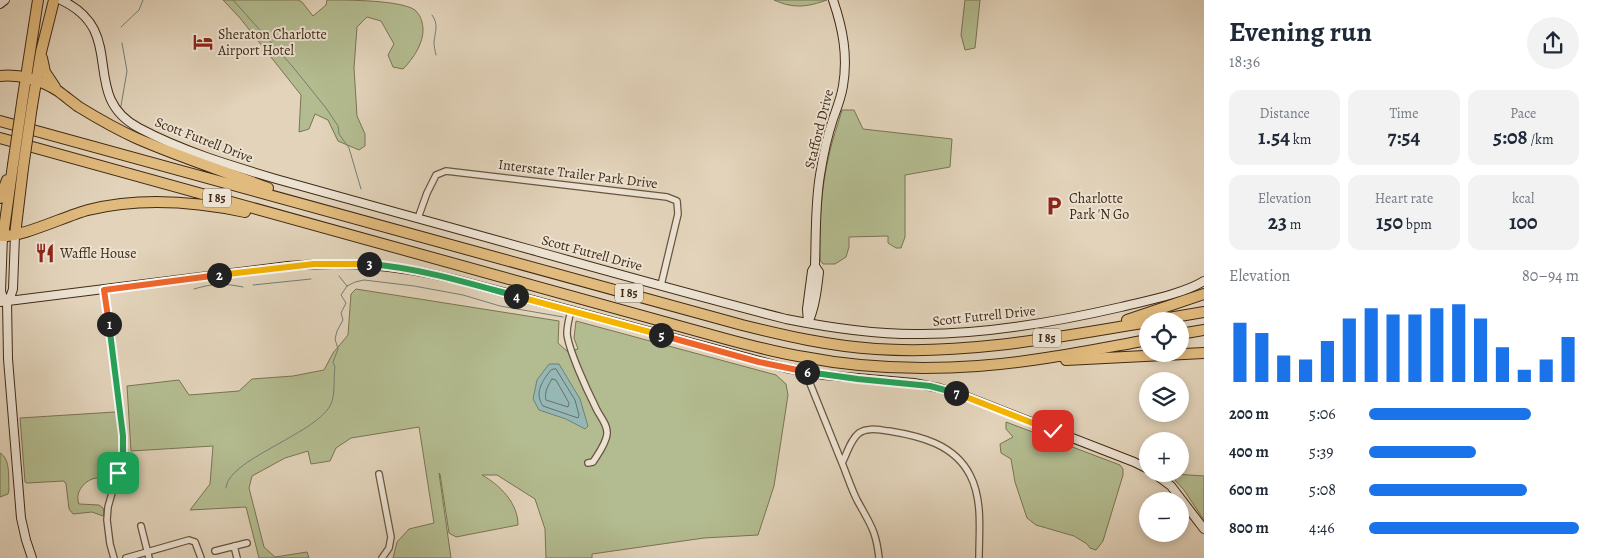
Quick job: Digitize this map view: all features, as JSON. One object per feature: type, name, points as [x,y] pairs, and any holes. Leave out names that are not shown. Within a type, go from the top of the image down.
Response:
[{"type":"highway","points":[[38,0],[27,104],[18,166],[2,236],[15,235],[88,211],[121,204],[149,202],[182,203],[225,208],[334,230]]},
{"type":"highway","points":[[30,79],[41,52],[54,0]]},
{"type":"highway","points":[[41,52],[45,72],[57,90]]},
{"type":"highway","points":[[0,76],[7,75],[30,79],[57,90],[104,122],[138,138],[317,208]]},
{"type":"highway","name":"I 85","points":[[0,121],[742,325],[825,343],[875,349],[937,350],[1006,344],[1139,324]]},
{"type":"highway","name":"I 85","points":[[1,138],[726,339],[805,358],[912,367],[978,366],[1078,353],[1139,342]]},
{"type":"highway","points":[[0,198],[18,166]]},
{"type":"highway","points":[[15,235],[18,166]]},
{"type":"highway","points":[[1098,330],[1204,294]]},
{"type":"highway","name":"I 85","points":[[1189,315],[1204,312]]},
{"type":"highway","points":[[1189,332],[1204,330]]},
{"type":"highway","points":[[1005,363],[1204,353]]},
{"type":"street","points":[[0,4],[5,0]]},
{"type":"street","name":"Scott Futrell Drive","points":[[61,0],[81,12],[93,27],[101,47],[107,92],[114,106],[130,123],[169,142],[232,166],[750,309],[808,323],[849,330],[896,334],[942,334],[1030,325],[1103,311],[1177,292],[1204,281]]},
{"type":"street","name":"Stafford Drive","points":[[808,323],[814,311],[819,272],[815,266],[816,212],[820,175],[845,71],[844,40],[833,0]]},
{"type":"street","name":"Interstate Trailer Park Drive","points":[[418,218],[427,192],[436,175],[446,171],[667,197],[677,201],[678,214],[661,285]]},
{"type":"street","points":[[3,302],[12,294],[15,235]]},
{"type":"street","points":[[2,236],[1,291],[10,376],[21,518],[32,558]]},
{"type":"street","points":[[3,302],[288,266],[356,264],[399,267],[432,274],[759,362],[804,372],[858,379],[914,383],[940,388],[1139,464]]},
{"type":"street","points":[[104,290],[123,443],[119,467],[108,507],[107,526],[114,558]]},
{"type":"street","points":[[571,311],[568,328],[569,342],[607,430],[606,441],[593,462],[588,463]]},
{"type":"street","points":[[804,372],[857,499],[872,525],[876,535],[879,558]]},
{"type":"street","points":[[842,463],[854,438],[862,432],[871,430],[917,436],[937,443],[966,468],[975,487],[979,511],[979,558]]},
{"type":"street","points":[[379,474],[391,537],[389,548],[382,558]]},
{"type":"street","points":[[1165,482],[1204,530]]},
{"type":"street","points":[[141,526],[148,555]]},
{"type":"street","points":[[126,558],[148,555],[192,540],[195,542],[200,558]]},
{"type":"street","points":[[214,551],[247,543]]},
{"type":"street","points":[[234,546],[237,558]]},
{"type":"green space","points":[[223,0],[298,0],[302,2],[313,16],[326,5],[327,0],[386,2],[415,10],[420,16],[422,23],[422,39],[414,56],[403,69],[393,67],[388,55],[394,44],[381,21],[367,17],[357,27],[354,68],[357,116],[365,134],[365,146],[359,150],[338,141],[328,120],[315,114],[309,129],[299,132],[301,95],[240,18]]},
{"type":"green space","points":[[774,0],[827,0],[794,6]]},
{"type":"green space","points":[[965,0],[980,0],[975,48],[965,50],[961,35]]},
{"type":"green space","points":[[842,110],[854,110],[863,129],[952,139],[950,167],[905,175],[905,237],[901,248],[896,248],[888,243],[888,236],[849,237],[846,257],[835,264],[823,264],[820,260],[822,194],[830,149]]},
{"type":"green space","points":[[356,289],[559,321],[558,343],[568,352],[578,349],[574,338],[576,321],[776,375],[786,384],[788,395],[774,486],[758,535],[704,538],[592,554],[592,558],[546,558],[545,529],[535,499],[497,475],[482,475],[501,489],[507,496],[515,509],[518,525],[456,537],[449,533],[439,473],[451,558],[393,558],[397,542],[409,529],[434,523],[419,427],[351,438],[336,448],[330,461],[311,464],[308,451],[285,458],[252,476],[249,488],[264,547],[275,557],[307,552],[309,558],[259,558],[246,507],[190,510],[210,484],[213,446],[131,451],[127,386],[179,380],[189,395],[239,391],[252,379],[293,376],[324,370],[333,353],[348,335],[351,294]]},
{"type":"green space","points":[[115,412],[119,424],[120,447],[114,479],[112,483],[109,483],[104,479],[92,479],[82,486],[78,498],[79,504],[99,505],[103,508],[103,516],[92,512],[73,514],[69,509],[64,481],[25,482],[20,418]]},
{"type":"green space","points":[[1006,422],[1120,465],[1123,469],[1123,475],[1103,541],[1096,550],[1090,548],[1074,536],[1036,525],[1027,518],[1015,482],[1011,459],[1001,453],[1000,444],[1013,437],[1006,429]]},
{"type":"green space","points":[[0,453],[4,456],[7,464],[9,490],[8,494],[0,497]]},
{"type":"green space","points":[[1189,475],[1204,476],[1204,520],[1189,498],[1189,492],[1184,490],[1177,482],[1189,482]]},
{"type":"water","points":[[549,364],[559,364],[580,399],[588,426],[585,429],[566,419],[539,410],[533,399],[537,380]]},
{"type":"waterway","points":[[121,27],[139,10],[143,0]]},
{"type":"waterway","points":[[233,0],[293,67],[326,108],[338,126],[339,134],[349,148],[361,189]]},
{"type":"waterway","points":[[432,15],[436,25],[434,42],[436,55]]},
{"type":"waterway","points":[[121,106],[127,71],[122,43]]},
{"type":"waterway","points":[[339,276],[347,286]]},
{"type":"waterway","points":[[253,285],[311,279]]},
{"type":"waterway","points":[[226,488],[230,478],[240,467],[307,427],[321,417],[330,406],[334,392],[335,367],[333,362],[338,349],[335,339],[343,320],[341,313],[346,303],[341,295],[347,286],[364,280],[414,286],[463,295],[500,306],[563,317]]},
{"type":"waterway","points":[[194,289],[218,284],[243,287]]},
{"type":"place","name":"Sheraton Charlotte Airport Hotel","points":[[203,42]]},
{"type":"place","name":"Charlotte Park 'N Go","points":[[1054,206]]},
{"type":"place","name":"Waffle House","points":[[45,253]]},
{"type":"route","points":[[118,473],[123,452],[123,436],[104,290],[314,264],[399,267],[454,279],[759,362],[824,375],[914,383],[940,388],[1053,431]]}]
